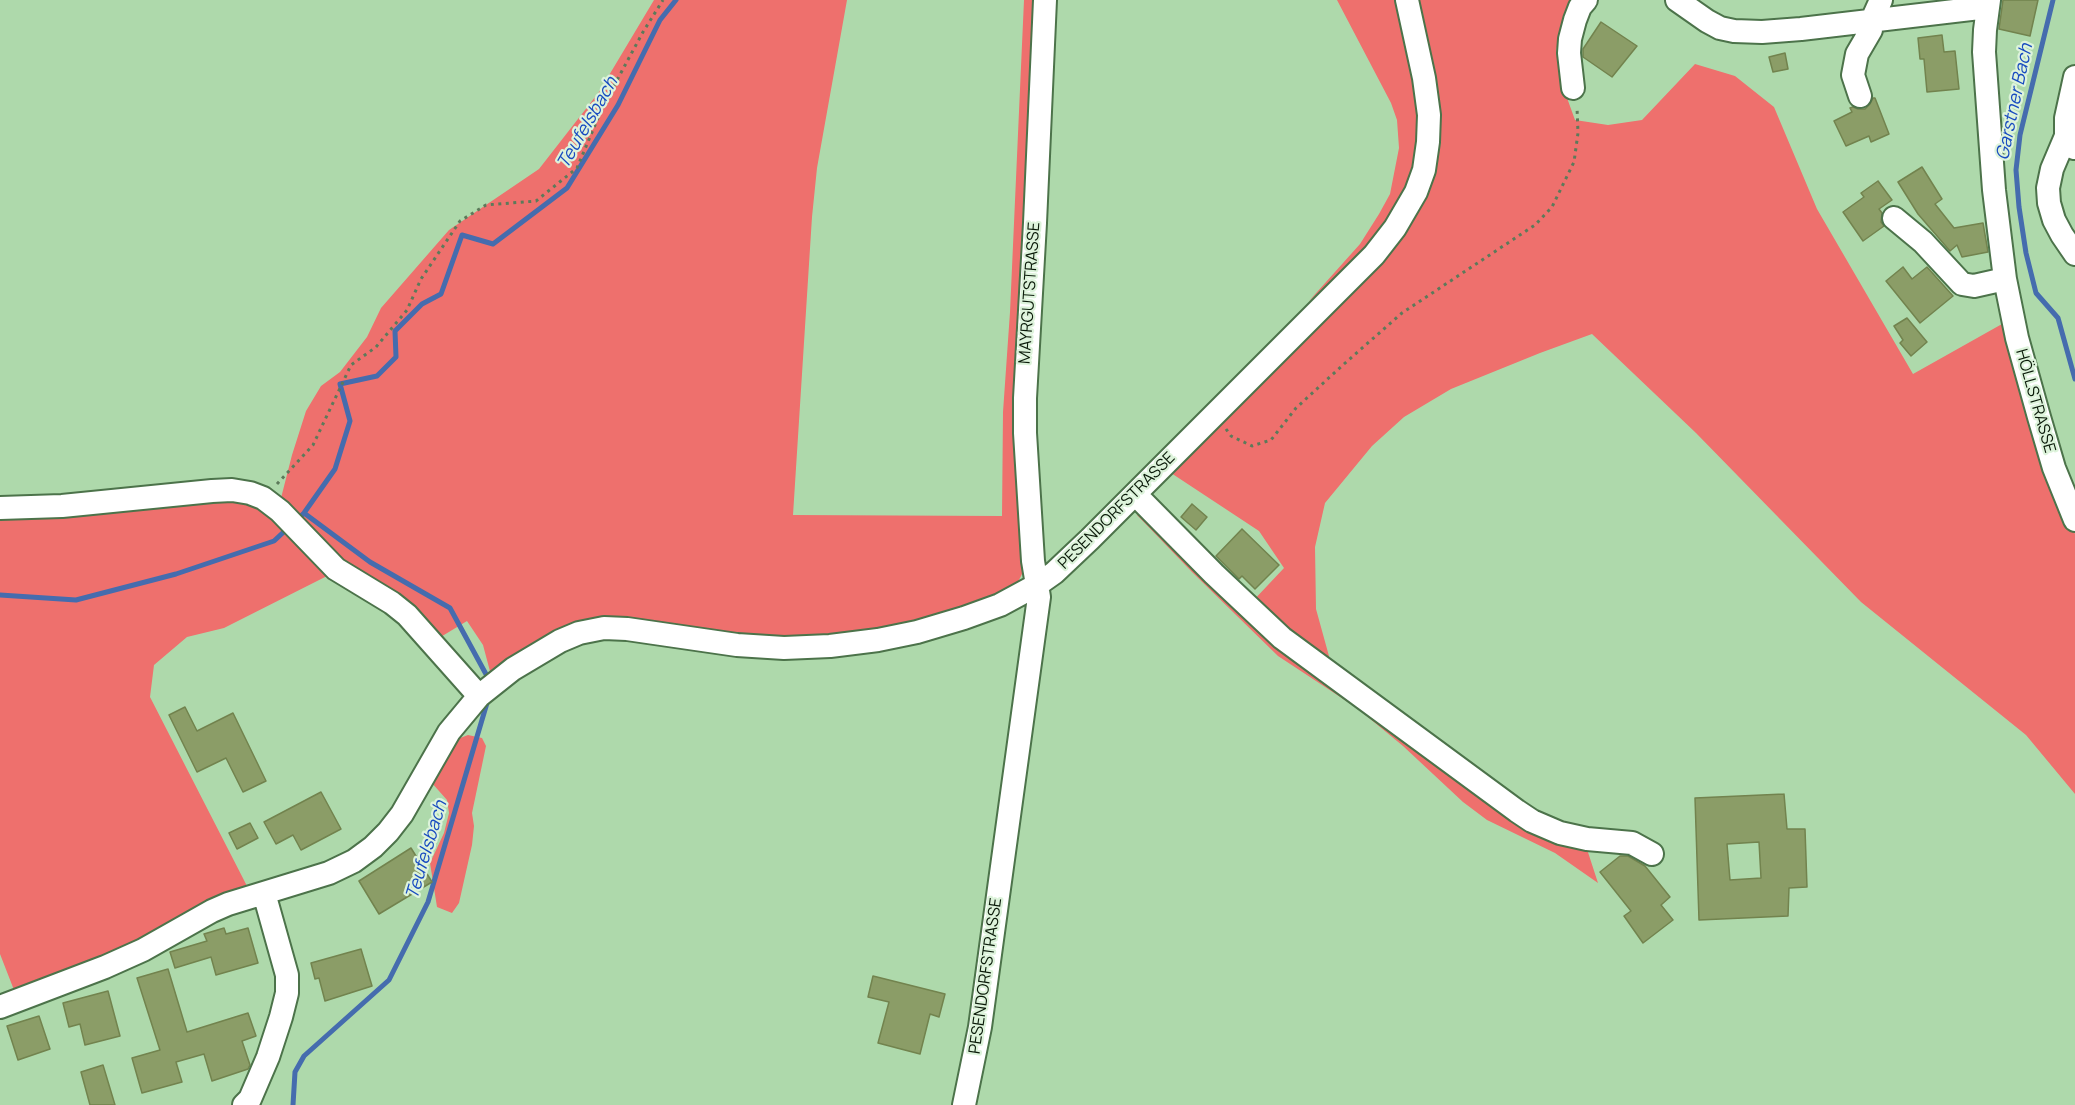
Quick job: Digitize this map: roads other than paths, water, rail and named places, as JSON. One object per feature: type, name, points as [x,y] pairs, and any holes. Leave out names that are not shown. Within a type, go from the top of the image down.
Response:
[{"type":"street","name":"MAYRGUTSTRASSE","points":[[1037,585],[1034,575],[1031,531],[1025,398],[1045,0]]},
{"type":"street","name":"PESENDORFSTRASSE","points":[[964,1105],[980,1027],[1038,607],[1037,585],[1054,573],[1136,494],[1374,255],[1395,228],[1416,192],[1424,170],[1428,141],[1429,115],[1424,78],[1407,0]]},
{"type":"street","points":[[1573,88],[1569,54],[1570,39],[1578,13],[1586,0]]},
{"type":"street","points":[[1677,0],[1720,28],[1762,32],[1802,29],[1877,10],[1988,3]]},
{"type":"street","name":"HÖLLSTRASSE","points":[[1988,3],[1984,30],[1985,74],[1994,190],[2005,279],[2017,338],[2039,417],[2054,468],[2075,520]]},
{"type":"street","points":[[1860,96],[1853,75],[1857,54],[1871,30],[1877,10]]},
{"type":"street","points":[[2075,76],[2066,118],[2070,142],[2052,169],[2048,188],[2054,220],[2075,254]]},
{"type":"street","points":[[1894,218],[1923,242],[1962,284],[1974,286],[2005,279]]},
{"type":"street","points":[[0,508],[62,507],[232,490],[263,498],[292,523],[336,569],[392,603],[407,615],[478,696]]},
{"type":"street","points":[[1136,494],[1214,574],[1282,638],[1517,811],[1532,821],[1560,833],[1587,839],[1632,843],[1652,854]]},
{"type":"street","points":[[0,1007],[105,968],[143,950],[212,911],[329,873],[354,861],[373,847],[402,814],[449,732],[478,696],[537,653],[569,637],[595,630],[627,629],[748,646],[784,648],[830,646],[917,632],[1000,605],[1037,585]]},
{"type":"street","points":[[244,1105],[250,1099],[268,1057],[287,993],[287,975],[264,893]]},
{"type":"waterway","name":"Teufelsbach","points":[[296,521],[335,469],[350,421],[340,384],[377,376],[396,357],[395,331],[422,304],[441,294],[462,235],[493,244],[567,188],[618,105],[660,20],[676,0]]},
{"type":"waterway","name":"Garstner Bach","points":[[2053,0],[2020,135],[2016,170],[2026,253],[2036,293],[2058,318],[2075,379]]},
{"type":"waterway","name":"Teufelsbach","points":[[304,513],[370,562],[450,608],[487,676]]},
{"type":"waterway","name":"Teufelsbach","points":[[0,595],[76,600],[176,574],[274,541],[289,527]]},
{"type":"waterway","name":"Teufelsbach","points":[[293,1105],[295,1072],[304,1056],[389,980],[428,902],[487,703]]}]
